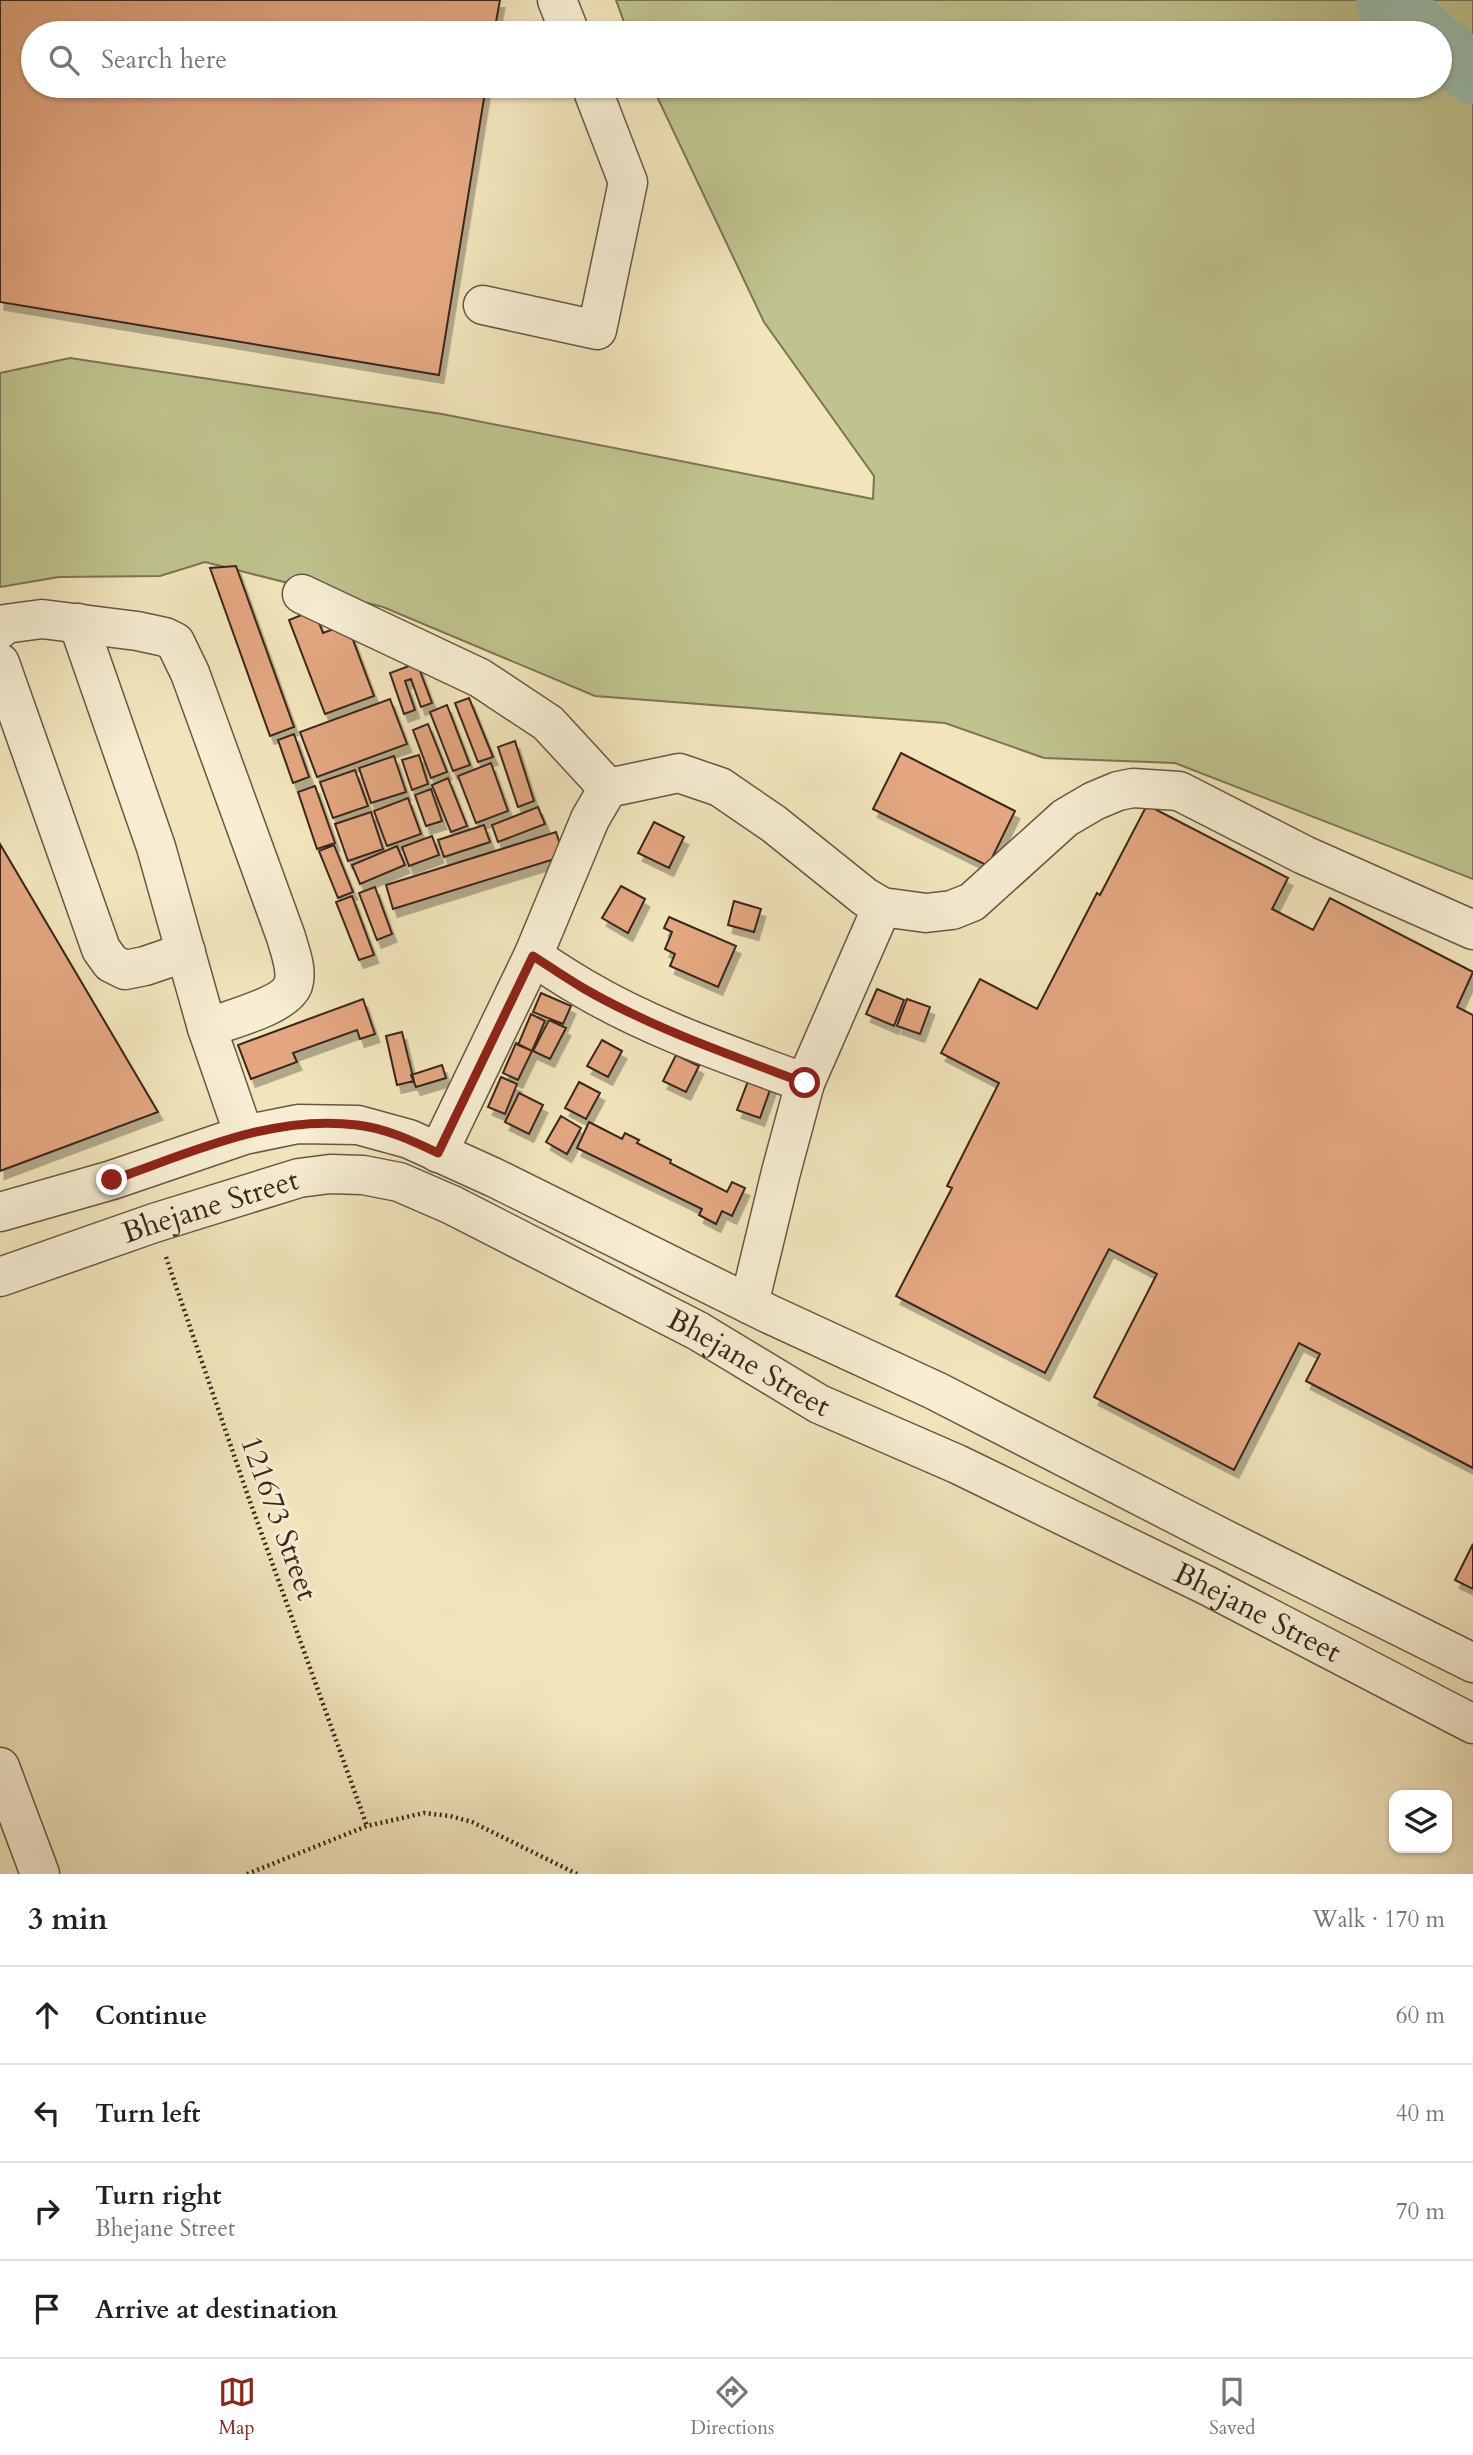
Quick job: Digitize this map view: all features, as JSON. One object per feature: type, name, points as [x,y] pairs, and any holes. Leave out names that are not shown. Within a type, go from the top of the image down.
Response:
[{"type":"street","points":[[557,0],[565,21]]},
{"type":"street","points":[[483,305],[597,330],[628,182],[596,98]]},
{"type":"street","points":[[302,594],[480,678],[548,723],[608,789]]},
{"type":"street","points":[[0,629],[5,624],[41,619],[137,631],[175,642],[190,673],[286,937],[294,969],[293,984],[286,996],[207,1028]]},
{"type":"street","points":[[78,623],[156,847],[207,1028],[244,1135]]},
{"type":"street","points":[[0,663],[61,839],[106,957],[125,970],[145,967],[186,952]]},
{"type":"street","points":[[438,1153],[533,956],[590,819],[608,789],[679,773],[720,787],[774,824],[864,897],[882,907],[926,913],[952,910],[972,902],[1066,818],[1118,791],[1153,788],[1179,791],[1304,855],[1473,930]]},
{"type":"street","points":[[749,1304],[780,1172],[805,1083],[882,907]]},
{"type":"street","points":[[533,956],[619,1008],[723,1053],[805,1083]]},
{"type":"street","name":"Bhejane Street","points":[[0,1212],[112,1180],[244,1135],[298,1124],[358,1125],[409,1139],[495,1178],[749,1304],[936,1391],[1473,1663]]},
{"type":"street","name":"Bhejane Street","points":[[0,1277],[154,1223],[299,1178],[330,1174],[363,1175],[399,1182],[452,1205],[698,1331],[819,1404],[957,1464],[1196,1580],[1473,1724]]},
{"type":"street","points":[[0,1767],[40,1874]]},
{"type":"path","name":"121673 Street","points":[[154,1223],[248,1496],[367,1826]]},
{"type":"path","points":[[247,1874],[367,1826],[424,1813],[472,1822],[577,1874]]},
{"type":"green space","points":[[616,0],[1473,0],[1473,879],[1175,763],[1044,758],[945,723],[595,696],[383,607],[205,562],[160,576],[59,577],[0,587],[0,373],[70,358],[442,414],[873,499],[874,476],[764,322],[658,98],[1452,98],[1452,21],[624,21]]},
{"type":"building","points":[[0,0],[500,0],[496,21],[21,21],[21,98],[484,98],[439,375],[0,302]]},
{"type":"building","points":[[236,566],[294,727],[270,736],[210,568]]},
{"type":"building","points":[[314,610],[323,633],[347,624],[374,696],[325,714],[289,620]]},
{"type":"building","points":[[417,663],[432,703],[421,707],[411,679],[405,681],[415,710],[404,714],[390,673]]},
{"type":"building","points":[[469,698],[493,757],[478,762],[455,703]]},
{"type":"building","points":[[390,699],[407,744],[317,777],[300,732]]},
{"type":"building","points":[[447,705],[470,765],[453,771],[430,712]]},
{"type":"building","points":[[428,724],[447,772],[431,778],[413,730]]},
{"type":"building","points":[[294,734],[309,777],[293,783],[278,740]]},
{"type":"building","points":[[515,741],[534,801],[518,807],[498,747]]},
{"type":"building","points":[[901,753],[1015,811],[988,866],[873,809]]},
{"type":"building","points":[[419,755],[428,784],[412,790],[402,760]]},
{"type":"building","points":[[394,756],[406,792],[371,803],[359,768]]},
{"type":"building","points":[[491,763],[508,811],[476,823],[458,776]]},
{"type":"building","points":[[355,770],[368,806],[333,818],[320,782]]},
{"type":"building","points":[[448,778],[467,826],[451,832],[432,785]]},
{"type":"building","points":[[315,786],[335,843],[317,849],[298,792]]},
{"type":"building","points":[[431,789],[442,821],[426,826],[415,795]]},
{"type":"building","points":[[408,798],[421,834],[387,846],[374,811]]},
{"type":"building","points":[[1147,805],[1288,878],[1272,909],[1313,930],[1330,898],[1473,972],[1457,1007],[1473,1015],[1473,1468],[1306,1381],[1320,1354],[1299,1343],[1234,1470],[1094,1397],[1157,1274],[1109,1249],[1045,1373],[896,1296],[952,1188],[947,1186],[999,1083],[941,1053],[980,979],[1037,1009],[1097,893],[1100,895]]},
{"type":"building","points":[[538,807],[545,824],[498,842],[492,825]]},
{"type":"building","points":[[371,812],[383,849],[348,861],[335,824]]},
{"type":"building","points":[[654,822],[684,837],[669,868],[638,853]]},
{"type":"building","points":[[484,825],[490,842],[444,857],[438,840]]},
{"type":"building","points":[[556,832],[564,856],[393,909],[386,885]]},
{"type":"building","points":[[432,836],[439,855],[409,866],[402,847]]},
{"type":"building","points":[[0,844],[158,1112],[0,1171]]},
{"type":"building","points":[[334,845],[353,892],[338,898],[319,851]]},
{"type":"building","points":[[397,846],[405,865],[360,884],[352,865]]},
{"type":"building","points":[[621,886],[645,899],[628,933],[602,918]]},
{"type":"building","points":[[375,887],[392,934],[377,940],[359,893]]},
{"type":"building","points":[[352,896],[374,955],[359,960],[336,902]]},
{"type":"building","points":[[734,901],[761,909],[754,932],[728,925]]},
{"type":"building","points":[[669,917],[736,946],[718,987],[670,966],[675,954],[665,949],[672,932],[664,928]]},
{"type":"building","points":[[877,989],[904,1000],[894,1026],[866,1014]]},
{"type":"building","points":[[541,993],[571,1006],[563,1024],[533,1012]]},
{"type":"building","points":[[363,999],[375,1034],[360,1039],[357,1030],[293,1053],[297,1062],[251,1079],[238,1045]]},
{"type":"building","points":[[907,999],[930,1007],[920,1034],[897,1026]]},
{"type":"building","points":[[531,1014],[545,1021],[532,1051],[518,1045]]},
{"type":"building","points":[[549,1020],[566,1028],[550,1059],[533,1051]]},
{"type":"building","points":[[402,1032],[414,1081],[397,1085],[386,1036]]},
{"type":"building","points":[[602,1040],[622,1051],[608,1077],[587,1066]]},
{"type":"building","points":[[516,1043],[532,1051],[518,1080],[503,1073]]},
{"type":"building","points":[[676,1055],[699,1066],[686,1092],[663,1081]]},
{"type":"building","points":[[442,1065],[446,1078],[416,1087],[411,1075]]},
{"type":"building","points":[[750,1076],[772,1084],[760,1118],[737,1110]]},
{"type":"building","points":[[501,1077],[517,1084],[505,1114],[488,1107]]},
{"type":"building","points":[[579,1082],[600,1093],[586,1119],[565,1108]]},
{"type":"building","points":[[519,1093],[543,1105],[529,1134],[505,1122]]},
{"type":"building","points":[[561,1116],[581,1128],[567,1154],[546,1142]]},
{"type":"building","points":[[589,1122],[622,1139],[625,1133],[639,1140],[637,1143],[671,1160],[670,1163],[727,1192],[732,1182],[745,1188],[732,1216],[722,1211],[716,1224],[699,1215],[702,1209],[577,1148]]},
{"type":"building","points":[[1473,1544],[1473,1589],[1455,1580]]},
{"type":"waterway","points":[[1386,0],[1411,21]]},
{"type":"waterway","points":[[1452,56],[1473,74]]},
{"type":"route","points":[[112,1180],[244,1135],[298,1124],[358,1125],[409,1139],[438,1153],[533,956],[619,1008],[723,1053],[805,1083]]}]
